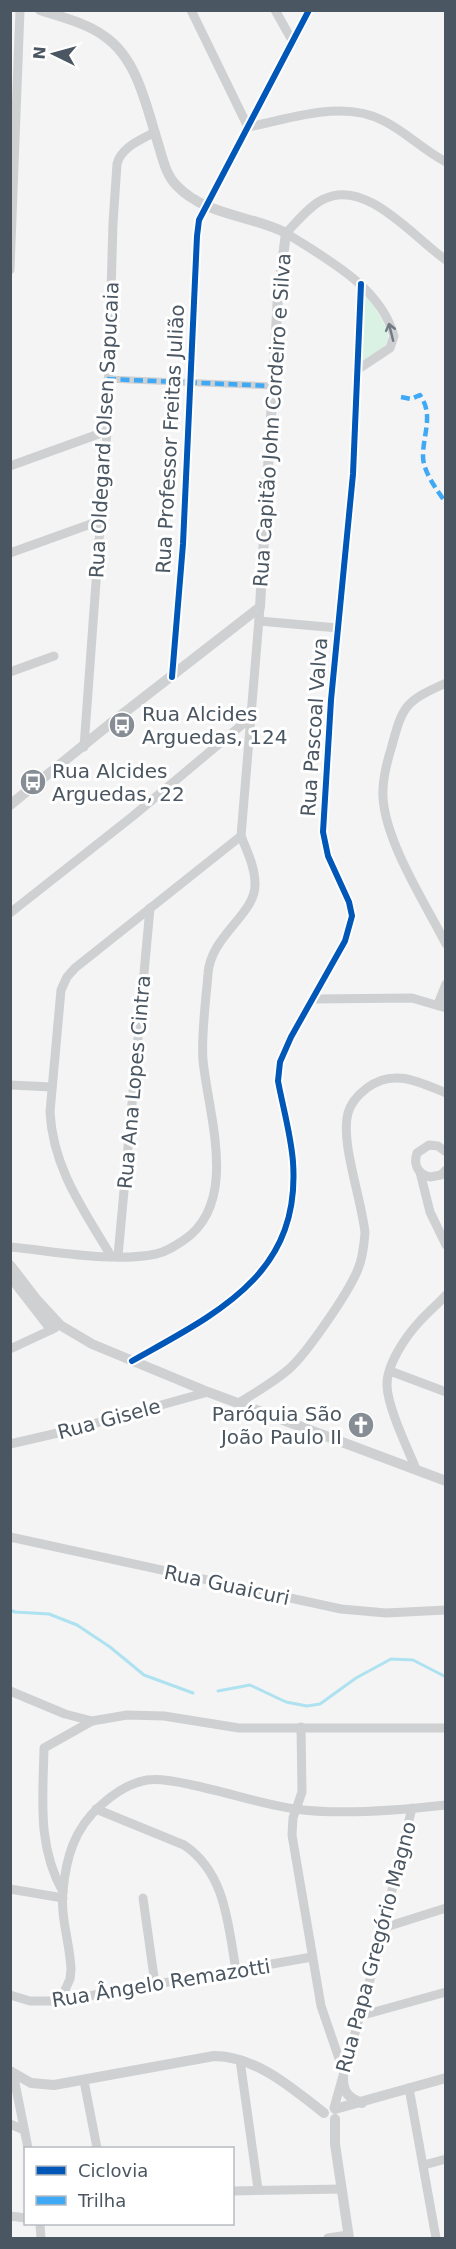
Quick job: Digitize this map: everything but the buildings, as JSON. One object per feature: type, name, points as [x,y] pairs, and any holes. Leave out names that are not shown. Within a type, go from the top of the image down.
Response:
[{"type":"street","points":[[10,270],[14,99],[20,10]]},
{"type":"street","points":[[40,10],[92,28],[116,46],[137,80],[148,107],[170,178],[183,192],[239,218],[286,232],[361,284],[385,316],[394,336],[393,344],[384,354],[357,370]]},
{"type":"street","points":[[191,10],[248,127],[327,112],[362,113],[382,119],[446,162]]},
{"type":"street","points":[[275,10],[293,42]]},
{"type":"street","name":"Rua Professor Freitas Julião","points":[[172,677],[183,544],[199,220],[309,10]]},
{"type":"street","name":"Rua Oldegard Olsen Sapucaia","points":[[84,747],[102,520],[117,164],[122,153],[155,132]]},
{"type":"street","points":[[286,232],[322,199],[334,195],[356,195],[379,207],[446,260]]},
{"type":"street","name":"Rua Capitão John Cordeiro e Silva","points":[[260,607],[279,285],[286,232]]},
{"type":"street","name":"Rua Pascoal Valva","points":[[132,1361],[202,1322],[242,1292],[260,1274],[278,1248],[289,1218],[293,1164],[278,1072],[291,1036],[345,941],[352,916],[349,902],[328,856],[323,832],[331,700],[353,474],[361,284]]},
{"type":"street","points":[[107,380],[273,386]]},
{"type":"street","points":[[10,466],[107,431]]},
{"type":"street","points":[[10,553],[102,520]]},
{"type":"street","points":[[10,805],[260,607]]},
{"type":"street","points":[[10,1247],[137,1257],[168,1250],[200,1227],[212,1203],[216,1151],[214,1119],[203,1060],[208,971],[213,951],[251,901],[255,890],[253,868],[241,836],[260,607]]},
{"type":"street","points":[[259,621],[338,628]]},
{"type":"street","points":[[10,672],[54,656]]},
{"type":"street","points":[[446,683],[413,699],[403,712],[383,783],[385,814],[390,832],[446,945]]},
{"type":"street","points":[[10,913],[133,816],[250,718]]},
{"type":"street","points":[[114,1256],[77,1200],[63,1173],[55,1150],[50,1112],[58,1005],[63,984],[75,968],[241,836]]},
{"type":"street","name":"Rua Ana Lopes Cintra","points":[[114,1256],[150,908]]},
{"type":"street","points":[[314,999],[412,998],[442,1006],[446,984]]},
{"type":"street","points":[[239,1403],[290,1368],[301,1357],[359,1268],[365,1233],[347,1136],[348,1114],[359,1094],[374,1083],[393,1077],[414,1079],[446,1093]]},
{"type":"street","points":[[10,1084],[52,1086]]},
{"type":"street","points":[[446,1152],[434,1145],[420,1149],[415,1163],[420,1172],[430,1212],[446,1245]]},
{"type":"street","points":[[420,1172],[424,1176],[436,1177],[445,1170]]},
{"type":"street","points":[[10,1265],[56,1327]]},
{"type":"street","points":[[10,1277],[56,1327],[92,1344],[207,1392],[446,1481]]},
{"type":"street","points":[[416,1469],[388,1395],[387,1381],[408,1336],[419,1321],[446,1294]]},
{"type":"street","points":[[10,1349],[56,1327]]},
{"type":"street","points":[[390,1371],[446,1392]]},
{"type":"street","name":"Rua Gisele","points":[[10,1444],[71,1430],[207,1392]]},
{"type":"street","name":"Rua Guaicuri","points":[[10,1537],[341,1609],[386,1613],[446,1610]]},
{"type":"street","points":[[10,1691],[64,1714],[92,1721]]},
{"type":"street","points":[[63,1895],[50,1868],[45,1846],[44,1748],[92,1721],[127,1714],[164,1716],[238,1728],[446,1728]]},
{"type":"street","points":[[302,1727],[302,1792],[295,1809],[292,1835],[321,2006],[344,2090],[347,2095],[362,2103]]},
{"type":"street","points":[[60,2001],[70,1979],[71,1969],[63,1895],[74,1837],[96,1809],[118,1791],[134,1784],[159,1780],[211,1789],[295,1809],[359,1810],[446,1805]]},
{"type":"street","name":"Rua Papa Gregório Magno","points":[[331,2113],[360,2016],[412,1808]]},
{"type":"street","points":[[96,1809],[184,1845],[197,1854],[208,1868],[223,1899],[236,1970]]},
{"type":"street","points":[[10,1889],[63,1895]]},
{"type":"street","points":[[142,1898],[155,1984]]},
{"type":"street","points":[[383,1928],[446,1908]]},
{"type":"street","name":"Rua Ângelo Remazotti","points":[[10,1995],[30,2001],[60,2001],[312,1957]]},
{"type":"street","points":[[360,2016],[446,1992]]},
{"type":"street","points":[[12,2072],[31,2083],[40,2085],[84,2081],[214,2056],[226,2056],[266,2072],[331,2113],[446,2078]]},
{"type":"street","points":[[240,2060],[258,2189]]},
{"type":"street","points":[[12,2072],[28,2147]]},
{"type":"street","points":[[84,2081],[97,2147]]},
{"type":"street","points":[[409,2088],[436,2238]]},
{"type":"street","points":[[328,2238],[349,2237],[331,2113]]},
{"type":"street","points":[[10,2124],[24,2130]]},
{"type":"street","points":[[424,2165],[446,2159]]},
{"type":"street","points":[[234,2191],[342,2189]]},
{"type":"green space","points":[[366,297],[385,326],[388,340],[381,350],[359,363],[363,298]]},
{"type":"waterway","points":[[10,1610],[49,1614],[77,1625],[110,1647],[144,1675],[193,1693]]},
{"type":"waterway","points":[[218,1691],[250,1685],[286,1702],[307,1706],[320,1704],[356,1678],[391,1659],[413,1660],[446,1677]]},
{"type":"marked path","points":[[107,379],[273,386]]},
{"type":"marked path","points":[[401,397],[411,399],[420,395],[424,402],[427,417],[423,448],[425,468],[446,503]]},
{"type":"cycle path","points":[[172,677],[183,544],[199,220],[309,10]]},
{"type":"cycle path","points":[[132,1361],[194,1326],[247,1286],[268,1262],[283,1234],[292,1201],[293,1162],[278,1081],[280,1062],[291,1037],[345,941],[352,916],[349,902],[328,856],[323,832],[331,700],[353,474],[361,284]]},
{"type":"place","name":"Rua Alcides Arguedas, 124","points":[[122,725]]},
{"type":"place","name":"Rua Alcides Arguedas, 22","points":[[33,782]]},
{"type":"place","name":"Paróquia São João Paulo II","points":[[361,1425]]}]
